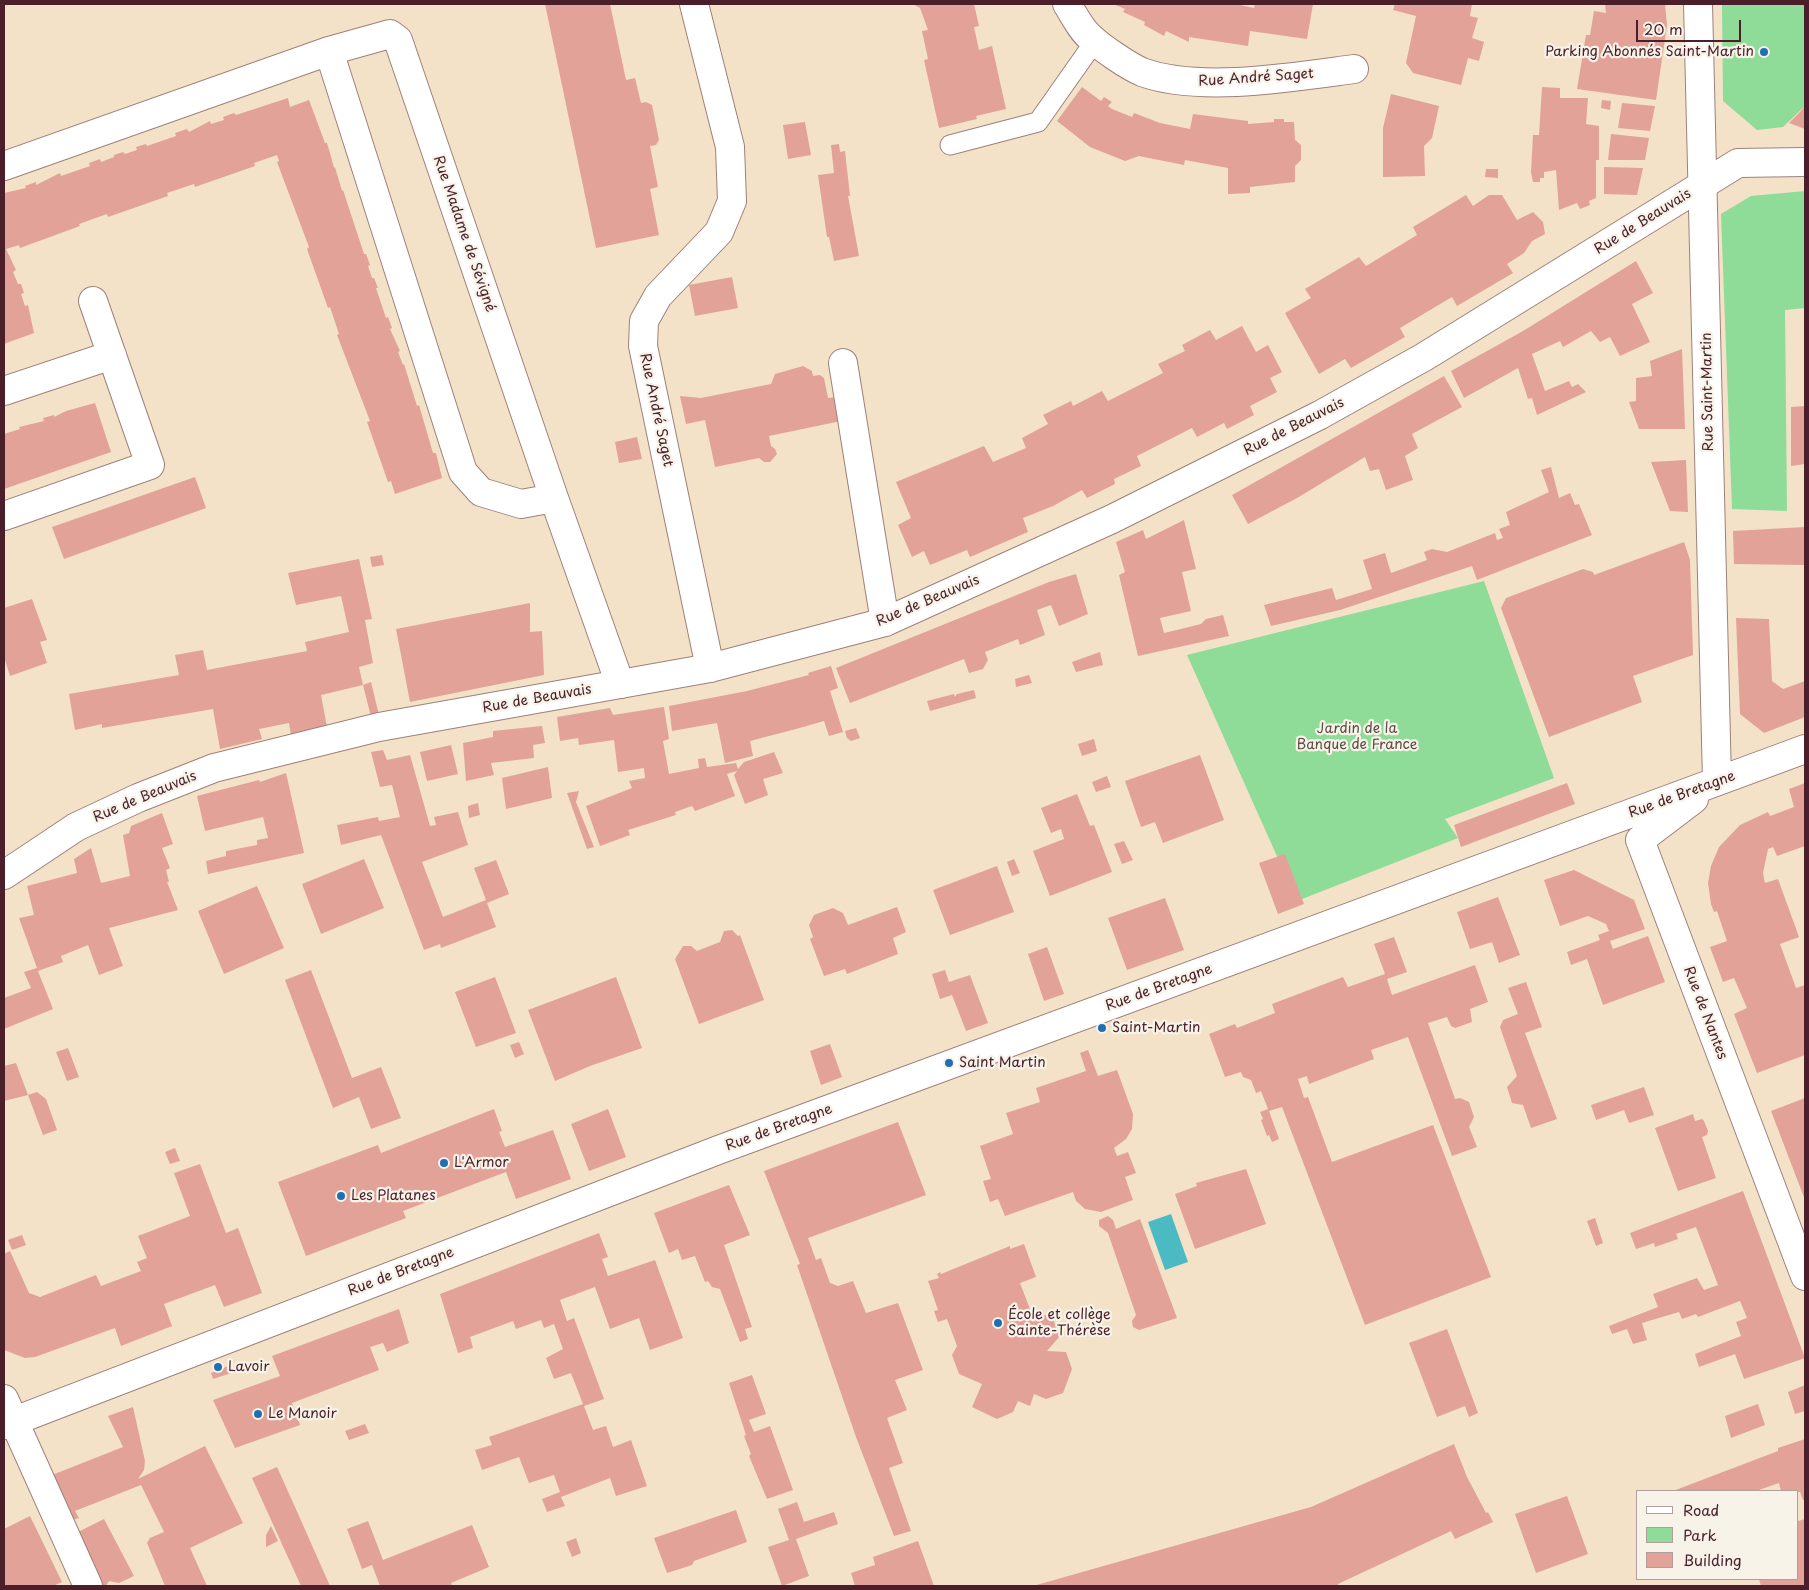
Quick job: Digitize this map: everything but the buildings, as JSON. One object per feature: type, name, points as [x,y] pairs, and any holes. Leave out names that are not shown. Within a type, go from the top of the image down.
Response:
[{"type":"street","name":"Rue André Saget","points":[[694,4],[730,147],[732,201],[719,232],[658,296],[644,320],[643,346],[710,668]]},
{"type":"street","name":"Rue André Saget","points":[[1067,4],[1089,37],[1094,41],[1141,71],[1168,79],[1202,83],[1301,76],[1354,69]]},
{"type":"street","name":"Rue Saint-Martin","points":[[1698,4],[1704,184],[1717,781]]},
{"type":"street","name":"Rue Madame de Sévigné","points":[[4,166],[329,51],[377,36],[390,34],[398,40],[554,498],[620,684]]},
{"type":"street","points":[[329,51],[463,472],[481,492],[521,504],[554,498]]},
{"type":"street","name":"Rue de Beauvais","points":[[4,875],[76,827],[138,798],[214,768],[379,727],[710,668],[885,622],[1112,519],[1320,415],[1424,357],[1738,163],[1805,162]]},
{"type":"street","points":[[4,516],[150,465],[93,301]]},
{"type":"street","points":[[4,391],[112,355]]},
{"type":"street","points":[[843,363],[885,622]]},
{"type":"street","name":"Rue de Bretagne","points":[[7,1415],[1805,749]]},
{"type":"street","points":[[1640,840],[1717,781]]},
{"type":"street","name":"Rue de Bretagne","points":[[1558,840],[1640,840]]},
{"type":"street","name":"Rue de Nantes","points":[[1640,840],[1805,1276]]},
{"type":"street","points":[[7,1415],[88,1586]]},
{"type":"lane","points":[[950,145],[1038,122],[1094,41]]},
{"type":"green space","name":"Parking Abonnés Saint-Martin","points":[[1722,4],[1805,4],[1805,106],[1783,127],[1757,130],[1723,101]]},
{"type":"green space","points":[[1805,191],[1805,308],[1785,310],[1787,511],[1732,509],[1721,214],[1751,196]]},
{"type":"green space","name":"Jardin de la Banque de France","points":[[1484,581],[1554,778],[1445,819],[1458,838],[1297,901],[1187,655]]},
{"type":"water","points":[[1171,1214],[1188,1262],[1165,1270],[1148,1222]]},
{"type":"place","name":"Parking Abonnés Saint-Martin","points":[[1764,52]]},
{"type":"place","name":"Saint-Martin","points":[[1102,1028]]},
{"type":"place","name":"Saint Martin","points":[[949,1063]]},
{"type":"place","name":"L'Armor","points":[[444,1163]]},
{"type":"place","name":"Les Platanes","points":[[341,1196]]},
{"type":"place","name":"École et collège Sainte-Thérèse","points":[[998,1323]]},
{"type":"place","name":"Lavoir","points":[[218,1367]]},
{"type":"place","name":"Le Manoir","points":[[258,1414]]}]
